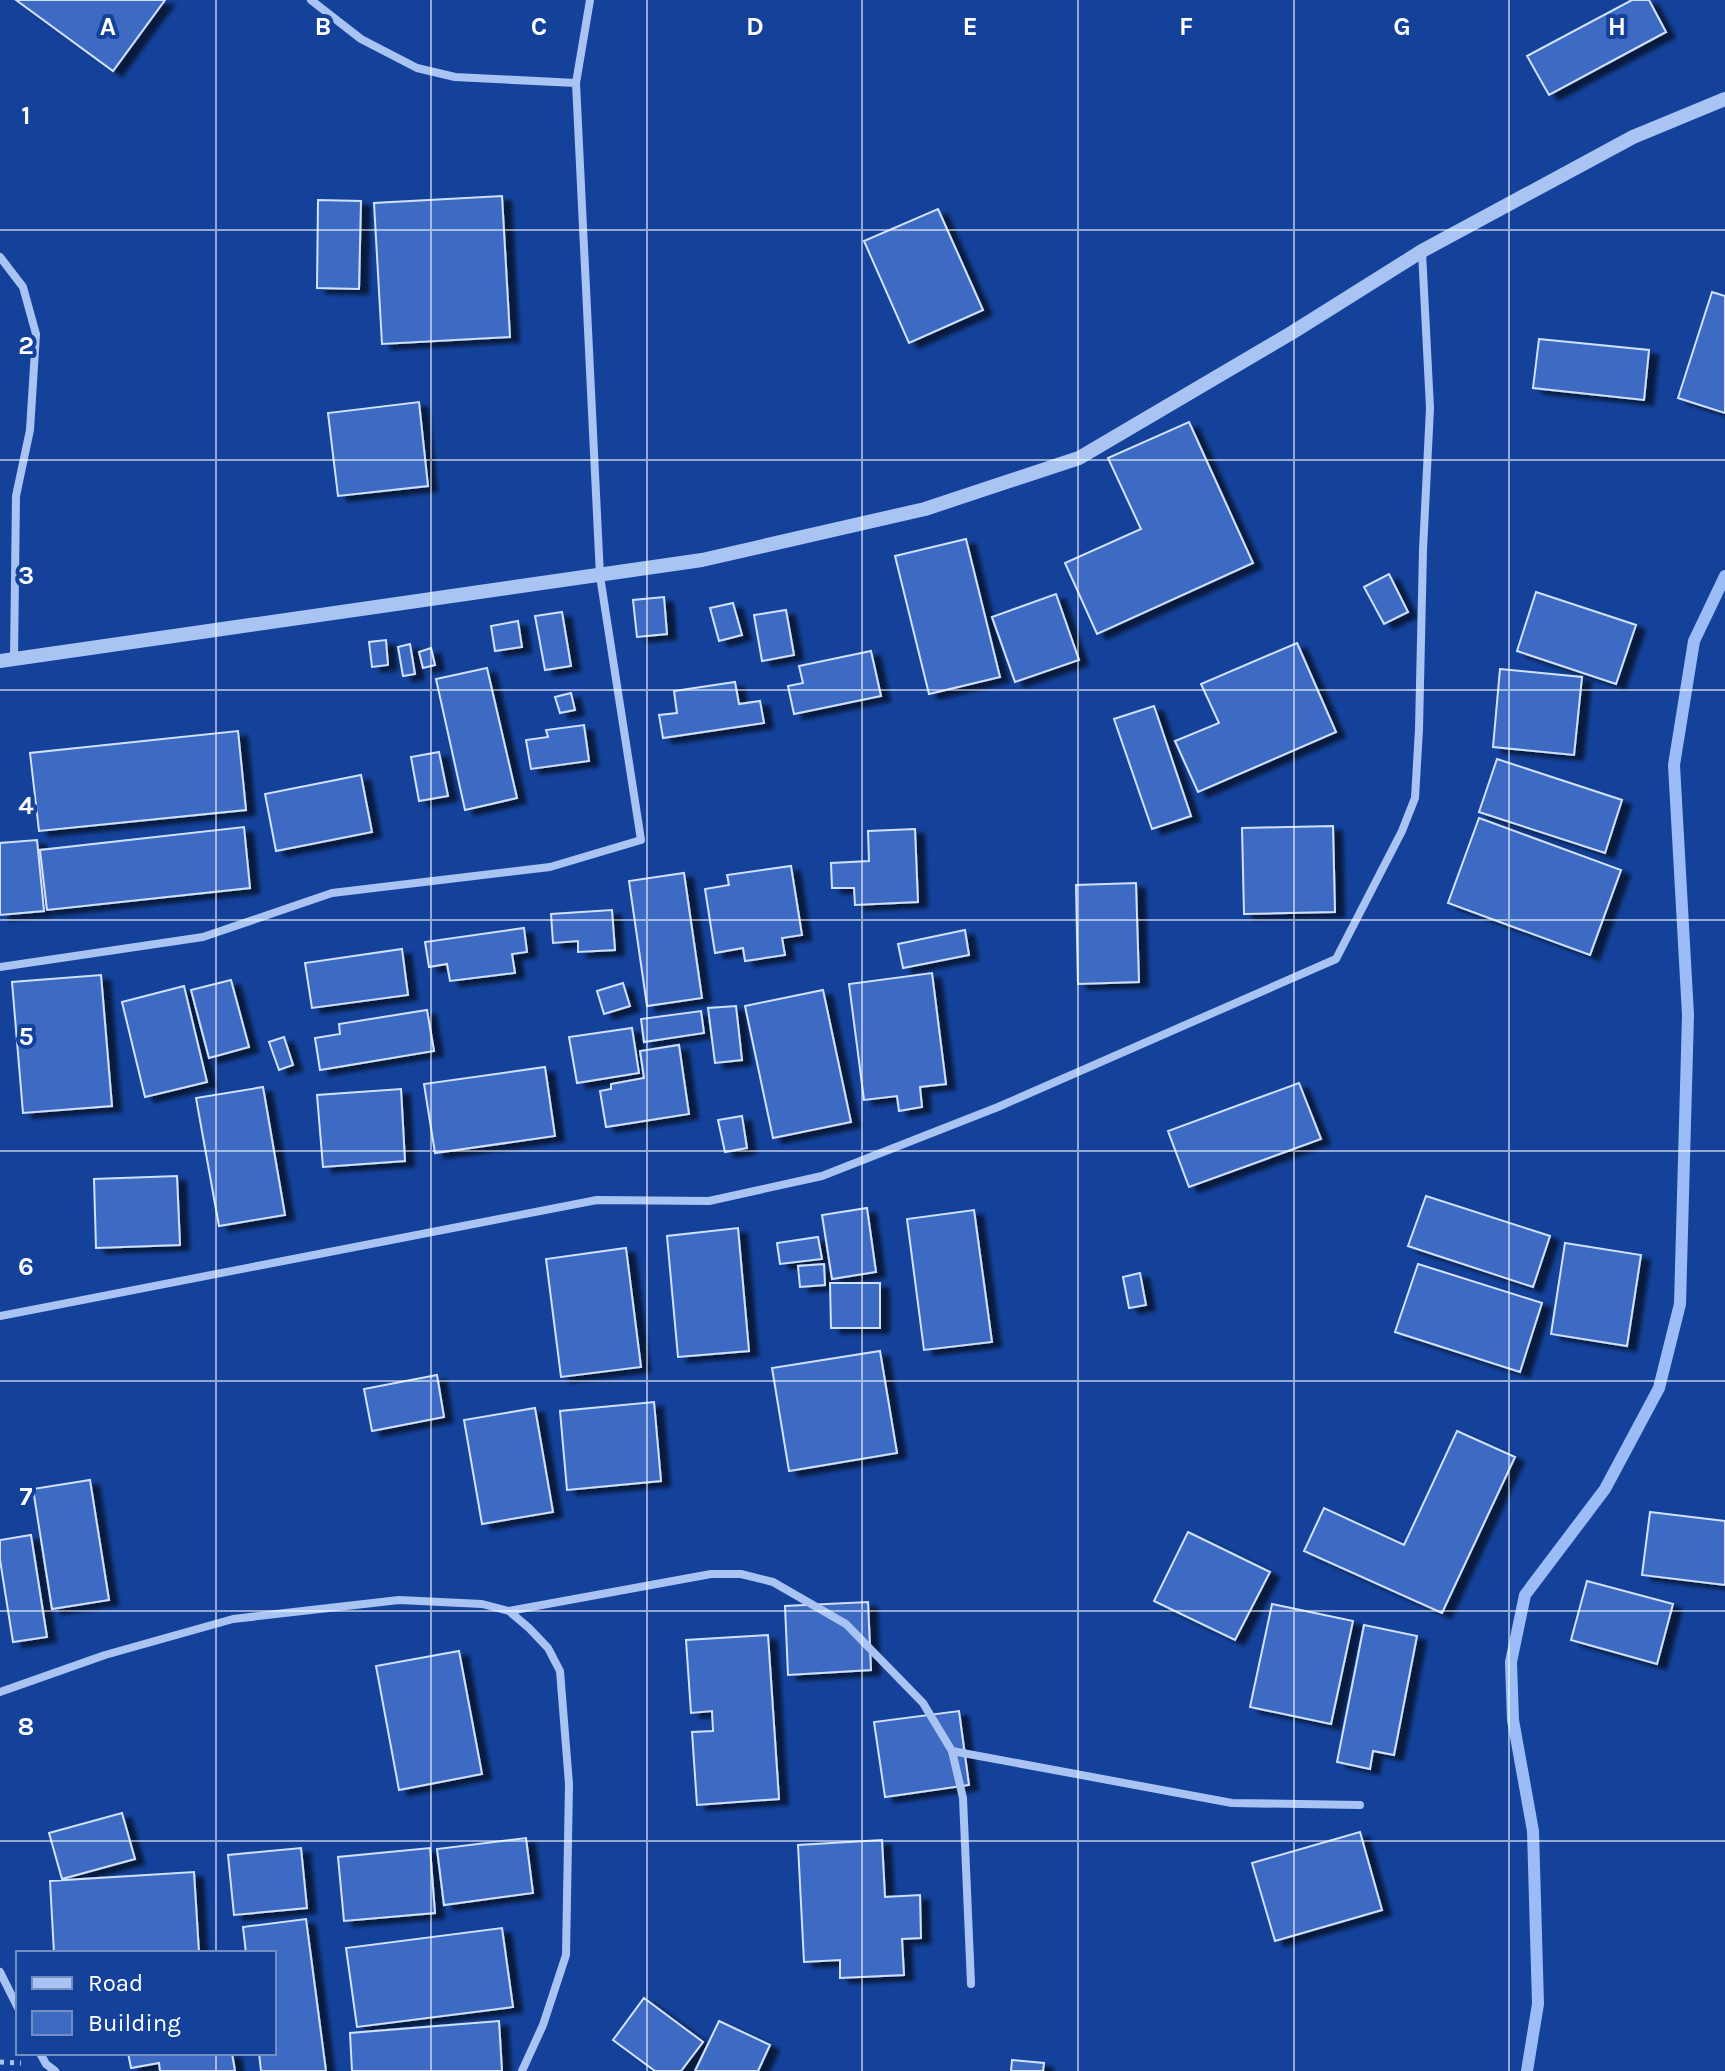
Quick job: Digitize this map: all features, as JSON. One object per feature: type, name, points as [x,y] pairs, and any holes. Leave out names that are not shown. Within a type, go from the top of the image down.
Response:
[{"type":"street","points":[[311,0],[361,39],[417,68],[455,77],[576,83]]},
{"type":"street","points":[[0,967],[203,937],[332,893],[550,867],[641,840],[600,576],[576,83],[590,0]]},
{"type":"street","points":[[0,257],[23,287],[36,334],[30,430],[16,496],[7,660],[702,560],[925,509],[1079,458],[1293,332],[1422,251],[1633,137],[1725,99]]},
{"type":"street","points":[[0,1316],[597,1200],[709,1201],[822,1176],[998,1107],[1336,959],[1402,831],[1415,798],[1430,408],[1422,251]]},
{"type":"street","points":[[0,1692],[105,1655],[233,1619],[399,1600],[482,1604],[509,1611],[711,1574],[741,1574],[773,1582],[846,1624],[923,1703],[952,1751],[963,1798],[971,1984]]},
{"type":"street","points":[[509,1611],[548,1648],[560,1671],[569,1784],[566,1955],[543,2025],[522,2071]]},
{"type":"street","points":[[952,1751],[1232,1803],[1360,1805]]},
{"type":"street","points":[[0,1972],[16,2004]]},
{"type":"street","points":[[41,2055],[55,2071]]},
{"type":"building","points":[[16,0],[165,0],[113,71]]},
{"type":"building","points":[[1632,0],[1649,0],[1666,32],[1549,95],[1527,56]]},
{"type":"building","points":[[502,196],[510,337],[382,344],[374,203]]},
{"type":"building","points":[[318,200],[361,201],[359,289],[317,288]]},
{"type":"building","points":[[938,209],[983,310],[909,343],[864,241]]},
{"type":"building","points":[[1712,292],[1725,296],[1725,413],[1678,398]]},
{"type":"building","points":[[1539,339],[1649,350],[1644,400],[1533,388]]},
{"type":"building","points":[[419,402],[428,486],[338,496],[328,413]]},
{"type":"building","points":[[1189,422],[1253,563],[1097,634],[1065,563],[1141,529],[1108,458]]},
{"type":"building","points":[[966,539],[1000,677],[929,694],[895,556]]},
{"type":"building","points":[[1389,574],[1408,612],[1384,624],[1364,587]]},
{"type":"building","points":[[1536,592],[1636,625],[1616,684],[1517,651]]},
{"type":"building","points":[[1056,594],[1079,660],[1015,682],[992,617]]},
{"type":"building","points":[[664,597],[667,634],[637,637],[633,600]]},
{"type":"building","points":[[733,603],[742,635],[719,641],[710,608]]},
{"type":"building","points":[[786,610],[794,655],[762,661],[754,615]]},
{"type":"building","points":[[562,612],[571,666],[545,670],[535,616]]},
{"type":"building","points":[[518,621],[522,647],[495,651],[491,626]]},
{"type":"building","points":[[386,640],[388,665],[372,667],[369,642]]},
{"type":"building","points":[[1297,643],[1336,732],[1198,792],[1175,741],[1219,723],[1201,684]]},
{"type":"building","points":[[410,644],[415,674],[403,676],[398,647]]},
{"type":"building","points":[[431,648],[435,665],[423,668],[419,652]]},
{"type":"building","points":[[871,651],[881,696],[794,714],[788,686],[803,683],[799,666]]},
{"type":"building","points":[[487,668],[517,798],[465,810],[436,679]]},
{"type":"building","points":[[1500,669],[1582,677],[1574,755],[1493,747]]},
{"type":"building","points":[[735,682],[739,704],[760,701],[764,723],[663,738],[659,715],[677,713],[674,691]]},
{"type":"building","points":[[571,693],[575,710],[560,713],[555,697]]},
{"type":"building","points":[[1154,706],[1191,816],[1152,829],[1114,719]]},
{"type":"building","points":[[584,725],[589,761],[531,769],[526,740],[548,737],[546,730]]},
{"type":"building","points":[[238,731],[246,810],[39,831],[30,753]]},
{"type":"building","points":[[439,752],[448,796],[419,801],[411,757]]},
{"type":"building","points":[[1497,759],[1622,800],[1605,853],[1479,812]]},
{"type":"building","points":[[361,775],[372,832],[276,851],[265,794]]},
{"type":"building","points":[[1479,818],[1621,870],[1590,955],[1448,903]]},
{"type":"building","points":[[1333,826],[1335,912],[1244,914],[1242,828]]},
{"type":"building","points":[[244,827],[250,888],[47,910],[40,850]]},
{"type":"building","points":[[915,829],[918,902],[855,905],[854,888],[832,888],[831,863],[869,861],[868,831]]},
{"type":"building","points":[[37,840],[44,911],[0,915],[0,843]]},
{"type":"building","points":[[791,866],[802,935],[782,938],[785,955],[745,961],[743,948],[715,953],[705,889],[729,885],[727,875]]},
{"type":"building","points":[[684,873],[702,998],[647,1006],[629,881]]},
{"type":"building","points":[[1136,883],[1139,982],[1078,984],[1076,885]]},
{"type":"building","points":[[612,910],[615,950],[578,952],[578,941],[553,943],[551,914]]},
{"type":"building","points":[[524,928],[527,952],[512,954],[515,973],[450,981],[447,964],[429,967],[425,942]]},
{"type":"building","points":[[965,930],[969,955],[903,968],[898,944]]},
{"type":"building","points":[[402,949],[408,995],[312,1008],[305,963]]},
{"type":"building","points":[[932,973],[946,1084],[920,1087],[922,1107],[899,1111],[897,1096],[864,1100],[849,984]]},
{"type":"building","points":[[101,975],[112,1106],[23,1113],[12,982]]},
{"type":"building","points":[[231,980],[249,1047],[209,1058],[191,990]]},
{"type":"building","points":[[623,983],[630,1006],[604,1014],[597,991]]},
{"type":"building","points":[[184,986],[207,1082],[145,1097],[122,1002]]},
{"type":"building","points":[[823,990],[851,1122],[773,1138],[745,1006]]},
{"type":"building","points":[[736,1006],[742,1060],[715,1063],[708,1008]]},
{"type":"building","points":[[427,1010],[434,1051],[320,1070],[315,1038],[340,1034],[339,1024]]},
{"type":"building","points":[[701,1011],[704,1033],[644,1042],[641,1019]]},
{"type":"building","points":[[632,1028],[639,1073],[577,1083],[569,1037]]},
{"type":"building","points":[[284,1037],[293,1065],[279,1070],[269,1042]]},
{"type":"building","points":[[679,1045],[689,1114],[606,1127],[600,1091],[611,1089],[611,1084],[644,1078],[640,1051]]},
{"type":"building","points":[[545,1067],[555,1136],[435,1153],[424,1084]]},
{"type":"building","points":[[1299,1083],[1321,1139],[1189,1187],[1168,1131]]},
{"type":"building","points":[[263,1087],[285,1215],[219,1226],[196,1098]]},
{"type":"building","points":[[401,1089],[405,1161],[323,1167],[317,1095]]},
{"type":"building","points":[[742,1116],[747,1148],[725,1152],[718,1120]]},
{"type":"building","points":[[177,1176],[180,1245],[96,1248],[94,1179]]},
{"type":"building","points":[[1426,1196],[1550,1236],[1533,1287],[1408,1246]]},
{"type":"building","points":[[867,1208],[876,1272],[832,1279],[822,1215]]},
{"type":"building","points":[[974,1210],[992,1342],[924,1350],[907,1219]]},
{"type":"building","points":[[738,1228],[749,1351],[678,1357],[667,1236]]},
{"type":"building","points":[[818,1237],[822,1259],[780,1264],[777,1243]]},
{"type":"building","points":[[1565,1243],[1641,1255],[1627,1346],[1551,1334]]},
{"type":"building","points":[[626,1248],[641,1367],[561,1377],[546,1259]]},
{"type":"building","points":[[824,1264],[825,1285],[800,1287],[798,1266]]},
{"type":"building","points":[[1418,1264],[1542,1303],[1520,1372],[1395,1332]]},
{"type":"building","points":[[1140,1273],[1146,1305],[1129,1308],[1123,1277]]},
{"type":"building","points":[[830,1283],[880,1283],[880,1328],[831,1328]]},
{"type":"building","points":[[880,1351],[897,1453],[789,1471],[772,1368]]},
{"type":"building","points":[[437,1375],[444,1417],[372,1431],[364,1389]]},
{"type":"building","points":[[654,1402],[661,1481],[567,1490],[560,1411]]},
{"type":"building","points":[[535,1408],[553,1512],[482,1524],[464,1420]]},
{"type":"building","points":[[1457,1431],[1515,1457],[1442,1613],[1304,1551],[1324,1508],[1404,1545]]},
{"type":"building","points":[[90,1480],[109,1600],[52,1609],[33,1489]]},
{"type":"building","points":[[1650,1512],[1725,1521],[1725,1585],[1642,1575]]},
{"type":"building","points":[[1188,1532],[1270,1572],[1235,1640],[1154,1601]]},
{"type":"building","points":[[31,1535],[47,1637],[13,1642],[0,1560],[0,1540]]},
{"type":"building","points":[[1587,1581],[1673,1604],[1657,1664],[1571,1640]]},
{"type":"building","points":[[868,1602],[871,1670],[788,1675],[785,1606]]},
{"type":"building","points":[[1272,1604],[1353,1621],[1331,1724],[1250,1707]]},
{"type":"building","points":[[1364,1625],[1417,1636],[1394,1755],[1373,1751],[1370,1769],[1337,1762]]},
{"type":"building","points":[[768,1635],[779,1799],[697,1805],[692,1732],[713,1731],[712,1711],[691,1713],[686,1640]]},
{"type":"building","points":[[459,1651],[482,1774],[399,1790],[376,1666]]},
{"type":"building","points":[[959,1711],[969,1785],[885,1797],[874,1722]]},
{"type":"building","points":[[122,1813],[135,1859],[62,1879],[49,1833]]},
{"type":"building","points":[[1360,1832],[1382,1910],[1275,1941],[1252,1863]]},
{"type":"building","points":[[526,1838],[533,1893],[444,1905],[437,1849]]},
{"type":"building","points":[[882,1840],[885,1897],[920,1895],[921,1938],[902,1939],[904,1975],[840,1978],[840,1960],[804,1962],[798,1845]]},
{"type":"building","points":[[301,1848],[307,1908],[234,1915],[228,1855]]},
{"type":"building","points":[[430,1848],[435,1913],[344,1921],[338,1857]]},
{"type":"building","points":[[194,1872],[199,1951],[54,1951],[50,1881]]},
{"type":"building","points":[[306,1919],[326,2071],[261,2071],[259,2055],[276,2055],[276,1951],[246,1951],[243,1927]]},
{"type":"building","points":[[502,1928],[513,2007],[357,2027],[346,1948]]},
{"type":"building","points":[[644,1998],[703,2042],[681,2071],[655,2071],[613,2040]]},
{"type":"building","points":[[499,2021],[502,2071],[352,2071],[350,2033]]},
{"type":"building","points":[[719,2021],[770,2045],[758,2071],[695,2071]]},
{"type":"building","points":[[128,2055],[232,2055],[235,2071],[160,2071],[159,2063],[131,2068]]},
{"type":"building","points":[[1012,2060],[1044,2063],[1043,2071],[1011,2071]]},
{"type":"waterway","points":[[1527,2071],[1538,2004],[1533,1831],[1513,1720],[1511,1662],[1525,1595],[1605,1489],[1659,1388],[1680,1304],[1688,1015],[1674,765],[1694,641],[1725,576]]}]
